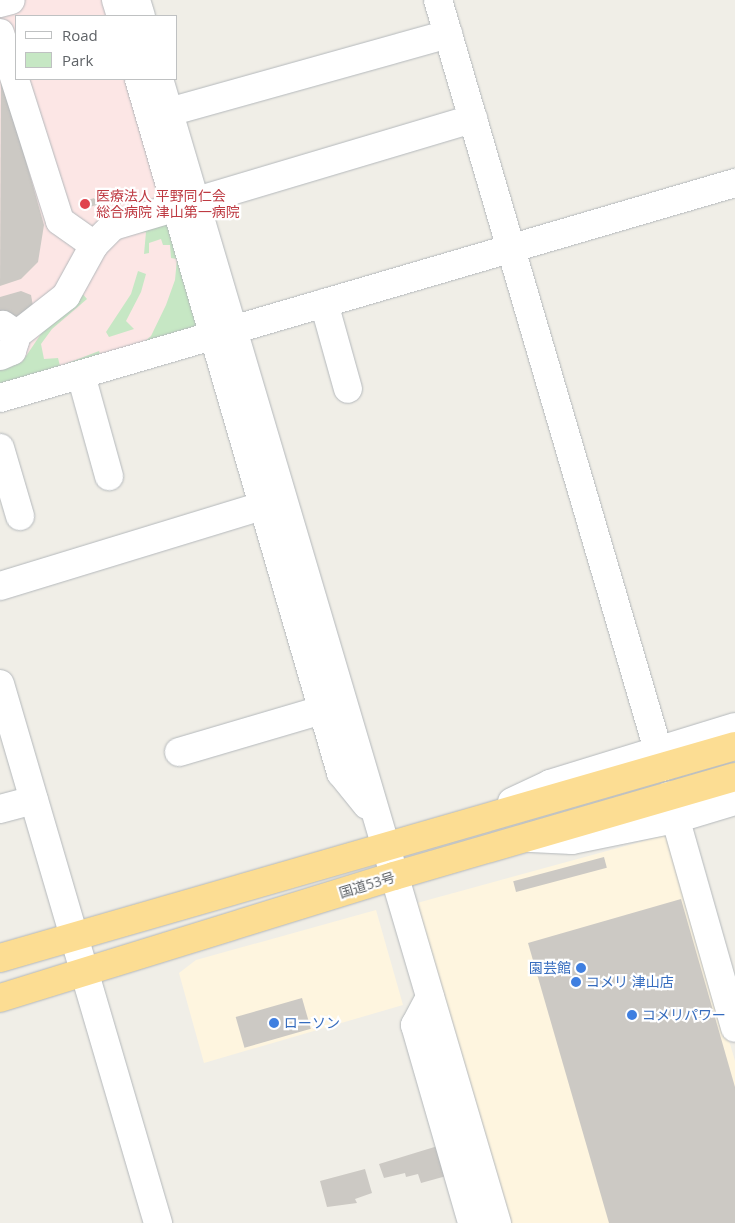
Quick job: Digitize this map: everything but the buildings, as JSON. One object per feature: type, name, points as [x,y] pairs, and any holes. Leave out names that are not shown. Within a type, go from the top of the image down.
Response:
[{"type":"highway","points":[[0,958],[463,824],[661,758],[735,746]]},
{"type":"highway","points":[[661,758],[679,775],[692,776],[735,764]]},
{"type":"highway","name":"国道53号","points":[[0,998],[394,876],[525,838],[672,808],[735,777]]},
{"type":"highway","points":[[463,824],[561,807],[646,782],[656,782],[672,808]]},
{"type":"street","points":[[0,3],[11,0]]},
{"type":"street","points":[[116,0],[121,15]]},
{"type":"street","points":[[136,0],[141,15]]},
{"type":"street","points":[[438,0],[661,758],[735,727]]},
{"type":"street","points":[[0,33],[60,221],[94,245]]},
{"type":"street","points":[[169,112],[448,34]]},
{"type":"street","points":[[139,80],[185,202],[394,876],[497,1223]]},
{"type":"street","points":[[159,80],[169,112],[185,202]]},
{"type":"street","points":[[5,339],[66,296],[94,245],[113,226],[185,202],[472,118]]},
{"type":"street","points":[[0,398],[735,183]]},
{"type":"street","points":[[324,303],[348,389]]},
{"type":"street","points":[[225,333],[262,506],[341,773],[375,814]]},
{"type":"street","points":[[81,375],[108,476]]},
{"type":"street","points":[[0,448],[20,516]]},
{"type":"street","points":[[0,586],[262,506]]},
{"type":"street","points":[[0,684],[5,722],[34,800],[158,1223]]},
{"type":"street","points":[[179,752],[322,710]]},
{"type":"street","points":[[0,810],[34,800]]},
{"type":"street","points":[[735,802],[672,808],[735,1028]]},
{"type":"street","points":[[430,997],[415,1025],[472,1223]]},
{"type":"shaded area","name":"医療法人 平野同仁会 総合病院 津山第一病院","points":[[0,0],[112,0],[116,15],[15,15],[15,80],[135,80],[207,329],[0,392]]},
{"type":"shaded area","name":"コメリ 津山店","points":[[669,834],[735,1061],[735,1223],[511,1223],[417,903]]},
{"type":"shaded area","points":[[376,910],[403,1005],[204,1063],[179,973],[196,960]]},
{"type":"green space","points":[[171,216],[203,330],[143,343],[151,336],[166,305],[175,280],[177,259],[171,258],[170,245],[163,245],[161,239],[149,243],[149,253],[144,254],[146,232],[137,233]]},
{"type":"green space","points":[[138,271],[146,274],[141,292],[126,321],[134,329],[109,337],[106,332],[131,294]]},
{"type":"green space","points":[[81,292],[87,299],[52,329],[41,344],[44,359],[58,358],[60,366],[99,351],[101,357],[0,389],[0,369],[22,362],[45,328]]},
{"type":"place","name":"医療法人 平野同仁会 総合病院 津山第一病院","points":[[85,204]]},
{"type":"place","name":"園芸館","points":[[581,968]]},
{"type":"place","name":"コメリ 津山店","points":[[576,982]]},
{"type":"place","name":"コメリパワー","points":[[632,1015]]},
{"type":"place","name":"ローソン","points":[[274,1023]]}]
